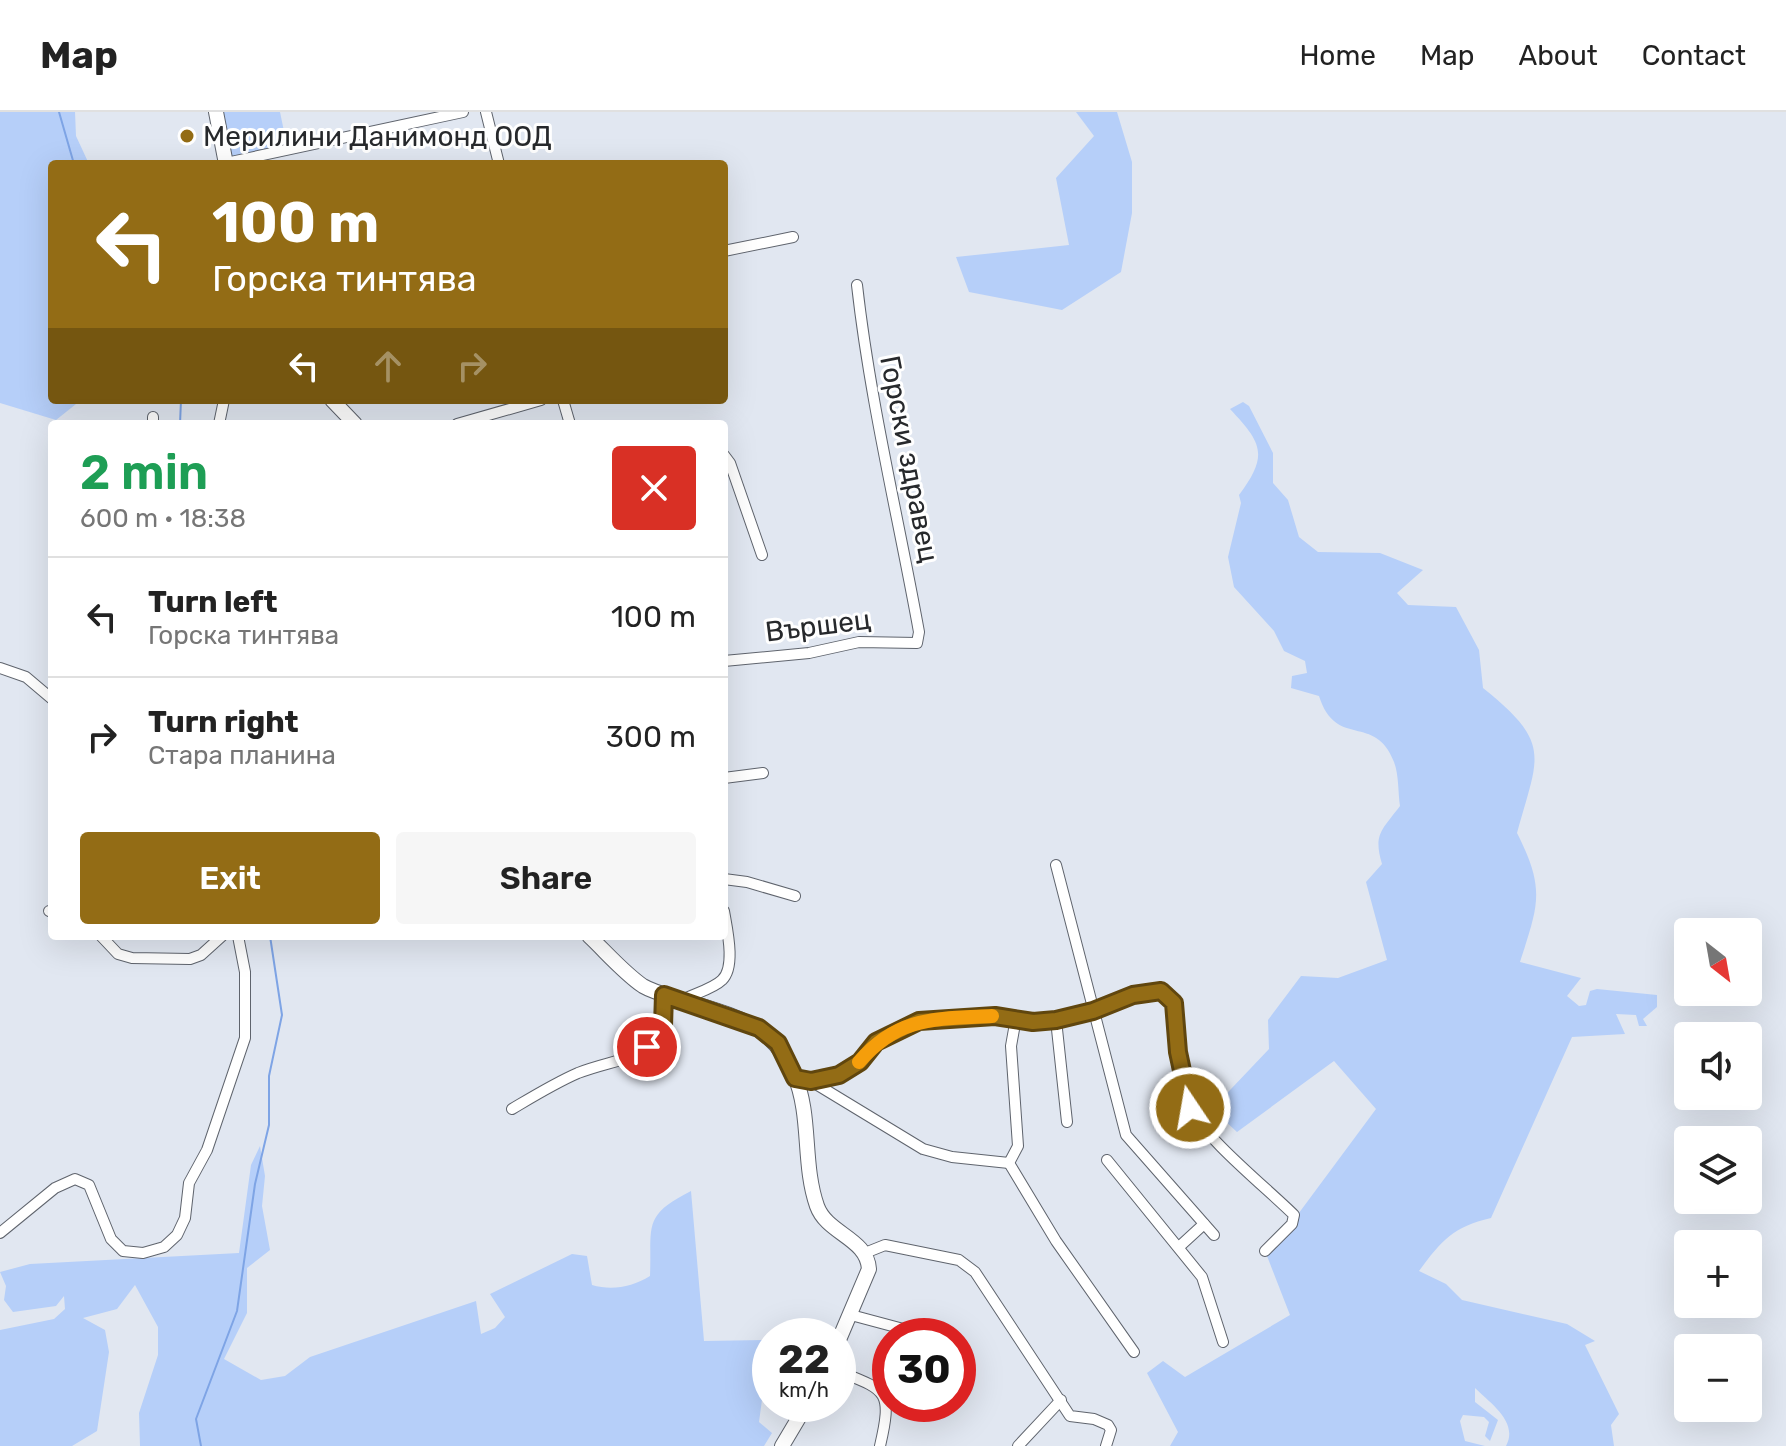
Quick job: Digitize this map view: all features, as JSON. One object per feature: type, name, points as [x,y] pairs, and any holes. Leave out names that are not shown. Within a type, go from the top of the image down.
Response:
[{"type":"street","points":[[216,112],[225,160]]},
{"type":"street","points":[[240,160],[463,112]]},
{"type":"street","points":[[486,112],[498,160]]},
{"type":"street","points":[[728,250],[793,237]]},
{"type":"street","name":"Горски здравец","points":[[857,285],[863,342],[919,632],[917,643]]},
{"type":"street","points":[[336,404],[350,420]]},
{"type":"street","points":[[471,420],[527,404]]},
{"type":"street","points":[[728,460],[762,555]]},
{"type":"street","name":"Вършец","points":[[728,661],[809,653],[859,642],[917,643]]},
{"type":"street","points":[[0,668],[26,677],[48,696]]},
{"type":"street","points":[[728,777],[763,773]]},
{"type":"street","points":[[1056,865],[1126,1135],[1214,1235]]},
{"type":"street","points":[[728,880],[795,896]]},
{"type":"street","points":[[105,940],[118,954],[132,958],[190,959],[201,955],[218,940]]},
{"type":"street","points":[[0,1233],[44,1196],[75,1179],[89,1185],[94,1192],[111,1239],[123,1251],[154,1252],[172,1240],[185,1218],[190,1179],[207,1150],[245,1038],[245,972],[239,940]]},
{"type":"street","points":[[593,940],[643,986],[759,1028],[778,1043],[795,1078],[804,1118],[807,1167],[817,1206],[831,1227],[865,1253],[869,1269],[850,1318]]},
{"type":"street","points":[[682,1000],[720,983],[726,975],[729,966],[727,940]]},
{"type":"street","points":[[811,1081],[851,1069],[876,1042],[919,1021],[995,1016],[1056,1020],[1093,1011],[1133,995],[1161,991],[1168,994],[1174,1003],[1178,1052],[1190,1108],[1216,1139],[1294,1215],[1292,1224],[1265,1251]]},
{"type":"street","points":[[512,1109],[561,1081],[609,1066],[647,1047],[663,1026],[664,995]]},
{"type":"street","points":[[1009,1163],[1018,1146],[1011,1046],[1016,1018]]},
{"type":"street","points":[[1056,1020],[1067,1122]]},
{"type":"street","points":[[795,1078],[811,1081],[923,1149],[952,1157],[1009,1163]]},
{"type":"street","points":[[1107,1160],[1124,1184],[1180,1246],[1202,1277],[1223,1342]]},
{"type":"street","points":[[1009,1163],[1056,1241],[1134,1352]]},
{"type":"street","points":[[1180,1246],[1204,1224]]},
{"type":"street","points":[[865,1253],[885,1245],[963,1262],[975,1272],[1073,1418],[1094,1419],[1108,1425],[1111,1430],[1106,1446]]},
{"type":"street","points":[[851,1315],[872,1321]]},
{"type":"street","points":[[1018,1446],[1061,1400]]},
{"type":"street","points":[[782,1446],[796,1422]]},
{"type":"street","points":[[880,1446],[884,1422]]},
{"type":"shaded area","points":[[0,112],[75,112],[76,136],[87,160],[48,160],[48,404],[76,404],[56,420],[0,403]]},
{"type":"shaded area","points":[[223,112],[280,112],[287,146],[232,158]]},
{"type":"shaded area","points":[[1076,112],[1117,112],[1132,162],[1132,213],[1121,272],[1062,310],[969,292],[956,257],[1069,245],[1056,178],[1094,136]]},
{"type":"shaded area","points":[[1243,402],[1249,406],[1273,453],[1273,483],[1288,500],[1299,537],[1318,552],[1380,553],[1423,570],[1397,593],[1408,605],[1456,607],[1479,650],[1483,688],[1521,723],[1530,738],[1534,768],[1517,833],[1532,869],[1536,898],[1520,962],[1581,978],[1567,996],[1579,1006],[1586,1005],[1590,991],[1597,989],[1657,995],[1657,1007],[1643,1019],[1647,1026],[1639,1026],[1636,1015],[1616,1014],[1625,1034],[1572,1037],[1491,1218],[1449,1236],[1419,1271],[1446,1284],[1462,1300],[1567,1324],[1595,1341],[1585,1345],[1619,1414],[1611,1425],[1614,1446],[1506,1446],[1509,1429],[1506,1421],[1475,1388],[1475,1402],[1498,1420],[1490,1441],[1485,1436],[1489,1422],[1484,1417],[1463,1415],[1460,1421],[1465,1441],[1485,1446],[1170,1446],[1178,1432],[1147,1373],[1163,1361],[1185,1377],[1290,1315],[1267,1256],[1376,1109],[1334,1061],[1237,1132],[1212,1109],[1269,1049],[1268,1020],[1301,976],[1338,978],[1387,960],[1366,882],[1382,864],[1379,839],[1400,806],[1396,767],[1386,747],[1377,738],[1335,722],[1326,712],[1319,696],[1291,688],[1292,676],[1307,673],[1305,661],[1284,651],[1274,631],[1234,587],[1228,557],[1241,503],[1239,495],[1258,459],[1255,441],[1230,409]]},
{"type":"shaded area","points":[[260,1146],[265,1176],[262,1206],[270,1250],[247,1268],[247,1313],[224,1359],[261,1380],[285,1376],[310,1357],[476,1301],[481,1334],[495,1328],[505,1317],[490,1294],[572,1254],[587,1256],[592,1285],[614,1288],[636,1283],[650,1276],[651,1233],[657,1215],[691,1191],[704,1341],[752,1340],[752,1422],[759,1422],[772,1433],[764,1446],[140,1446],[139,1413],[158,1355],[158,1327],[135,1285],[117,1309],[83,1318],[105,1330],[109,1352],[97,1431],[72,1446],[0,1446],[0,1330],[54,1319],[65,1309],[64,1296],[56,1306],[13,1312],[4,1300],[6,1286],[0,1272],[30,1264],[239,1253],[251,1165]]},
{"type":"waterway","points":[[59,112],[73,160]]},
{"type":"waterway","points":[[180,420],[181,404]]},
{"type":"waterway","points":[[201,1446],[196,1419],[237,1311],[255,1184],[269,1125],[269,1076],[282,1015],[271,940]]},
{"type":"slow traffic","points":[[859,1062],[876,1042],[895,1030],[919,1021],[992,1016]]},
{"type":"place","name":"Мерилини Данимонд ООД","points":[[187,136]]},
{"type":"route","points":[[647,1047],[663,1026],[664,995],[759,1028],[778,1043],[795,1078],[811,1081],[851,1069],[876,1042],[895,1030],[919,1021],[995,1016],[1033,1022],[1056,1020],[1093,1011],[1133,995],[1161,991],[1168,994],[1174,1003],[1178,1052],[1190,1108]]}]
